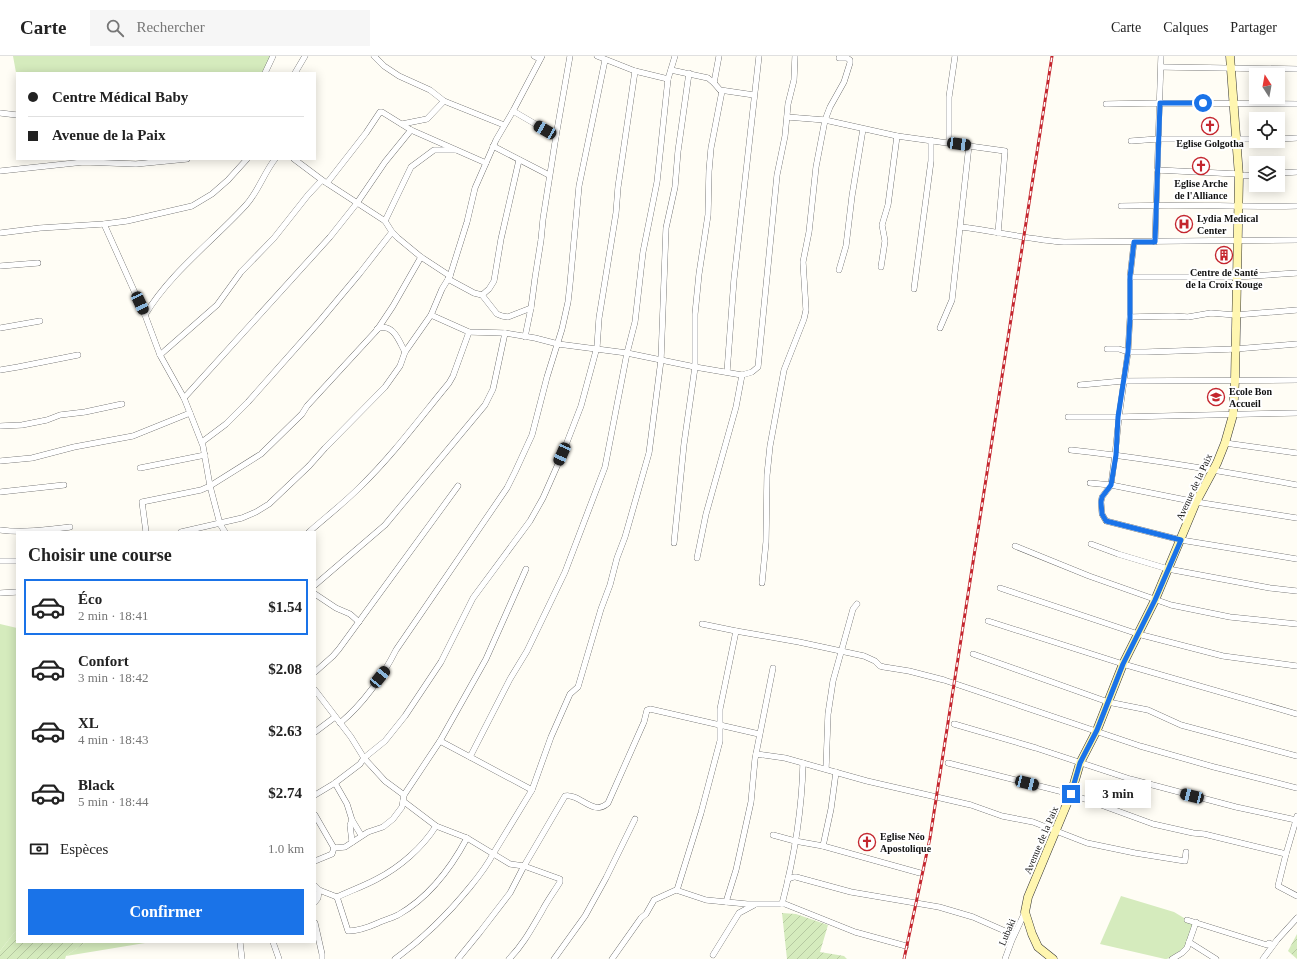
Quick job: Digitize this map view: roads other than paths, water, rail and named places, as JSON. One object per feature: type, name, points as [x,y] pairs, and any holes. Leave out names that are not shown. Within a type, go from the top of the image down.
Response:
[{"type":"street","points":[[265,72],[273,56]]},
{"type":"street","points":[[296,72],[305,56]]},
{"type":"street","points":[[374,56],[384,66],[399,76],[430,90],[444,101],[504,125]]},
{"type":"street","points":[[187,531],[242,518],[256,512],[268,504],[293,482],[384,387],[400,366],[405,352],[431,315],[442,289],[449,278],[476,188],[493,146],[541,57],[534,56]]},
{"type":"street","points":[[526,337],[549,175],[570,56]]},
{"type":"street","points":[[597,56],[635,71],[668,79]]},
{"type":"street","points":[[470,757],[506,686],[540,626],[565,572],[605,468],[627,353],[635,322],[643,252],[657,182],[668,79],[675,56]]},
{"type":"street","points":[[714,82],[718,56]]},
{"type":"street","points":[[727,372],[734,278],[759,56]]},
{"type":"street","points":[[431,315],[469,332],[506,333],[558,344],[627,353],[742,375],[752,372],[758,367],[777,175],[785,136],[788,104],[794,80],[795,56]]},
{"type":"street","points":[[949,143],[949,97],[955,56]]},
{"type":"street","points":[[1155,242],[1161,56]]},
{"type":"street","name":"Avenue de la Paix","points":[[1025,912],[1028,897],[1071,794],[1080,763],[1097,730],[1123,664],[1155,600],[1196,502],[1214,470],[1225,443],[1232,415],[1235,380],[1238,175],[1230,56]]},
{"type":"street","points":[[762,583],[766,542],[769,453],[784,370],[804,319],[806,310],[803,262],[809,232],[816,167],[825,120],[830,106],[844,82],[850,63],[850,60],[847,58],[839,58]]},
{"type":"street","points":[[340,723],[353,712],[386,670],[396,650],[507,488],[532,435],[547,377],[558,344],[569,296],[579,186],[605,60]]},
{"type":"street","points":[[1161,67],[1297,69]]},
{"type":"street","points":[[671,70],[708,78],[714,82],[718,89],[722,91],[754,95]]},
{"type":"street","points":[[316,794],[335,783],[360,764],[364,758],[385,741],[405,716],[441,662],[473,598],[530,521],[546,491],[581,406],[596,350],[599,318],[616,213],[618,187],[635,71]]},
{"type":"street","points":[[395,959],[415,945],[437,925],[484,870],[532,790],[551,737],[570,694],[578,687],[617,558],[626,537],[649,454],[661,360],[666,228],[674,187],[689,73]]},
{"type":"street","points":[[674,543],[682,464],[696,367],[695,314],[699,274],[708,215],[708,171],[722,91]]},
{"type":"street","points":[[402,124],[427,120],[444,101]]},
{"type":"street","points":[[1106,104],[1297,104]]},
{"type":"street","points":[[513,111],[556,136]]},
{"type":"street","points":[[160,355],[217,305],[241,272],[274,238],[308,195],[324,182],[366,133],[380,112],[384,112],[412,130],[486,163]]},
{"type":"street","points":[[0,113],[16,115]]},
{"type":"street","points":[[787,117],[825,120],[896,136],[969,145],[1002,150],[1006,152],[998,233]]},
{"type":"street","points":[[839,270],[846,246],[853,189],[863,129]]},
{"type":"street","points":[[184,398],[330,238],[357,203],[385,162],[412,130]]},
{"type":"street","points":[[881,267],[885,241],[883,221],[888,205],[896,136]]},
{"type":"street","points":[[1285,139],[1297,138]]},
{"type":"street","points":[[1131,141],[1158,139],[1249,139]]},
{"type":"street","points":[[914,289],[931,161],[931,140]]},
{"type":"street","points":[[940,328],[952,300],[969,145]]},
{"type":"street","points":[[493,146],[549,175]]},
{"type":"street","points":[[385,221],[411,167],[434,150],[458,150]]},
{"type":"street","points":[[0,171],[84,162],[136,164],[177,160]]},
{"type":"street","points":[[0,233],[40,228],[127,221],[192,206],[212,194],[228,180],[245,160]]},
{"type":"street","points":[[145,315],[161,292],[247,204],[275,160]]},
{"type":"street","points":[[295,160],[324,182],[385,221],[392,232],[449,278],[474,293],[482,295],[497,314],[508,317],[531,308]]},
{"type":"street","points":[[482,295],[489,289],[494,281],[501,239],[519,160]]},
{"type":"street","points":[[1157,170],[1249,175]]},
{"type":"street","points":[[1285,173],[1297,172]]},
{"type":"street","points":[[1121,206],[1297,206]]},
{"type":"street","points":[[104,224],[145,315],[160,355],[184,398],[202,442],[210,486],[220,524],[224,531]]},
{"type":"street","points":[[961,227],[1041,240],[1064,242],[1297,240]]},
{"type":"street","points":[[202,442],[226,424],[248,402],[319,322],[392,232]]},
{"type":"street","points":[[1134,242],[1130,277],[1128,352],[1118,417],[1116,455],[1111,485],[1102,497],[1102,514],[1106,521],[1181,540],[1297,559]]},
{"type":"street","points":[[146,531],[142,502],[201,490],[210,486],[261,454],[289,427],[376,330],[393,306],[421,256]]},
{"type":"street","points":[[0,266],[38,263]]},
{"type":"street","points":[[1130,277],[1236,277],[1297,273]]},
{"type":"street","points":[[1130,318],[1173,316],[1188,317],[1212,313],[1235,315],[1297,310]]},
{"type":"street","points":[[0,328],[40,321]]},
{"type":"street","points":[[376,330],[381,328],[389,328],[393,331],[405,352]]},
{"type":"street","points":[[310,531],[359,488],[383,463],[449,383],[469,332]]},
{"type":"street","points":[[316,583],[385,525],[484,405],[494,384],[506,333]]},
{"type":"street","points":[[1107,349],[1119,349],[1128,352],[1235,349],[1297,344]]},
{"type":"street","points":[[0,370],[78,356]]},
{"type":"street","points":[[697,558],[706,514],[736,407],[742,375]]},
{"type":"street","points":[[1080,385],[1124,380],[1297,380]]},
{"type":"street","points":[[0,426],[22,425],[46,420],[60,415],[85,412],[122,404]]},
{"type":"street","points":[[0,462],[32,458],[74,447],[132,436],[190,413]]},
{"type":"street","points":[[1068,417],[1297,413]]},
{"type":"street","points":[[1225,443],[1297,453]]},
{"type":"street","points":[[1071,450],[1116,455],[1214,470],[1297,485]]},
{"type":"street","points":[[140,468],[205,455]]},
{"type":"street","points":[[1090,483],[1111,485],[1196,502],[1297,518]]},
{"type":"street","points":[[0,492],[64,484]]},
{"type":"street","points":[[316,671],[333,656],[378,597],[458,486]]},
{"type":"street","points":[[0,530],[36,531],[70,527]]},
{"type":"street","points":[[1091,544],[1168,569],[1270,588],[1297,591]]},
{"type":"street","points":[[1015,546],[1089,576],[1171,606],[1230,617],[1297,624]]},
{"type":"street","points":[[0,561],[16,561]]},
{"type":"street","points":[[334,848],[345,846],[361,835],[383,827],[402,807],[403,798],[440,741],[486,659],[526,569]]},
{"type":"street","points":[[1000,588],[1138,634],[1223,656],[1297,666]]},
{"type":"street","points":[[0,593],[16,592]]},
{"type":"street","points":[[316,595],[336,608],[350,614],[359,622]]},
{"type":"street","points":[[826,769],[828,714],[833,681],[853,609],[857,604]]},
{"type":"street","points":[[988,621],[1123,664],[1297,714]]},
{"type":"street","points":[[702,624],[736,632],[799,642],[864,656],[871,658],[884,667],[909,671],[944,680],[1097,730],[1140,746],[1156,749],[1214,767],[1297,788]]},
{"type":"street","points":[[677,890],[712,774],[720,741],[720,709],[736,632]]},
{"type":"street","points":[[973,654],[1108,702],[1148,710],[1181,725],[1297,756]]},
{"type":"street","points":[[726,902],[735,875],[751,802],[759,734],[772,668]]},
{"type":"street","points":[[316,691],[364,758],[385,781],[436,826],[467,838],[510,864],[524,866],[560,879],[561,881],[526,938],[509,959]]},
{"type":"street","points":[[458,959],[510,892],[565,796],[569,796],[593,807],[602,807],[608,803],[648,710],[650,709],[759,734]]},
{"type":"street","points":[[316,731],[335,717]]},
{"type":"street","points":[[954,724],[1036,748],[1130,779],[1236,807],[1296,818],[1278,886],[1297,896]]},
{"type":"street","points":[[440,741],[532,790]]},
{"type":"street","points":[[756,754],[776,756],[867,781],[971,805],[1002,816],[1033,822],[1087,843],[1185,861],[1186,852]]},
{"type":"street","points":[[948,762],[1071,794],[1153,824],[1204,834],[1286,854]]},
{"type":"street","points":[[782,904],[795,841],[802,792],[803,764]]},
{"type":"street","points":[[823,846],[831,809],[836,772]]},
{"type":"street","points":[[335,783],[347,804],[352,820],[361,835]]},
{"type":"street","points":[[316,817],[334,848],[332,854],[316,859]]},
{"type":"street","points":[[554,959],[585,916],[606,878],[635,819]]},
{"type":"street","points":[[352,820],[350,825],[352,842]]},
{"type":"street","points":[[337,897],[377,879],[392,869],[415,852],[430,836],[436,826]]},
{"type":"street","points":[[773,835],[823,846],[920,873]]},
{"type":"street","points":[[316,901],[318,898],[317,888],[337,897],[348,931],[369,927],[397,915],[420,900],[442,876],[467,838]]},
{"type":"street","points":[[788,880],[794,876],[851,892],[938,907],[972,917],[1014,935]]},
{"type":"street","points":[[612,959],[641,918],[646,914],[654,900],[677,890],[706,900],[754,905],[782,904],[855,932],[906,946]]},
{"type":"street","points":[[713,956],[739,913],[754,905]]},
{"type":"street","points":[[1025,912],[1028,924],[1038,947],[1053,959]]},
{"type":"street","name":"Lubaki","points":[[1005,959],[1025,912]]},
{"type":"street","points":[[1263,959],[1273,945],[1297,918]]},
{"type":"street","points":[[1187,920],[1267,945],[1269,943],[1273,945]]},
{"type":"street","points":[[1172,959],[1187,948],[1196,922]]},
{"type":"street","points":[[316,928],[322,959]]},
{"type":"street","points":[[1189,942],[1216,959]]},
{"type":"street","points":[[240,943],[242,959]]},
{"type":"street","points":[[273,943],[278,959]]},
{"type":"railway","points":[[904,959],[930,838],[1052,56]]},
{"type":"place","name":"Eglise Golgotha","points":[[1210,126]]},
{"type":"place","name":"Eglise Arche de l'Alliance","points":[[1201,166]]},
{"type":"place","name":"Lydia Medical Center","points":[[1184,224]]},
{"type":"place","name":"Centre de Santé de la Croix Rouge","points":[[1224,255]]},
{"type":"place","name":"Ecole Bon Accueil","points":[[1216,397]]},
{"type":"place","name":"Eglise Néo Apostolique","points":[[867,842]]}]
